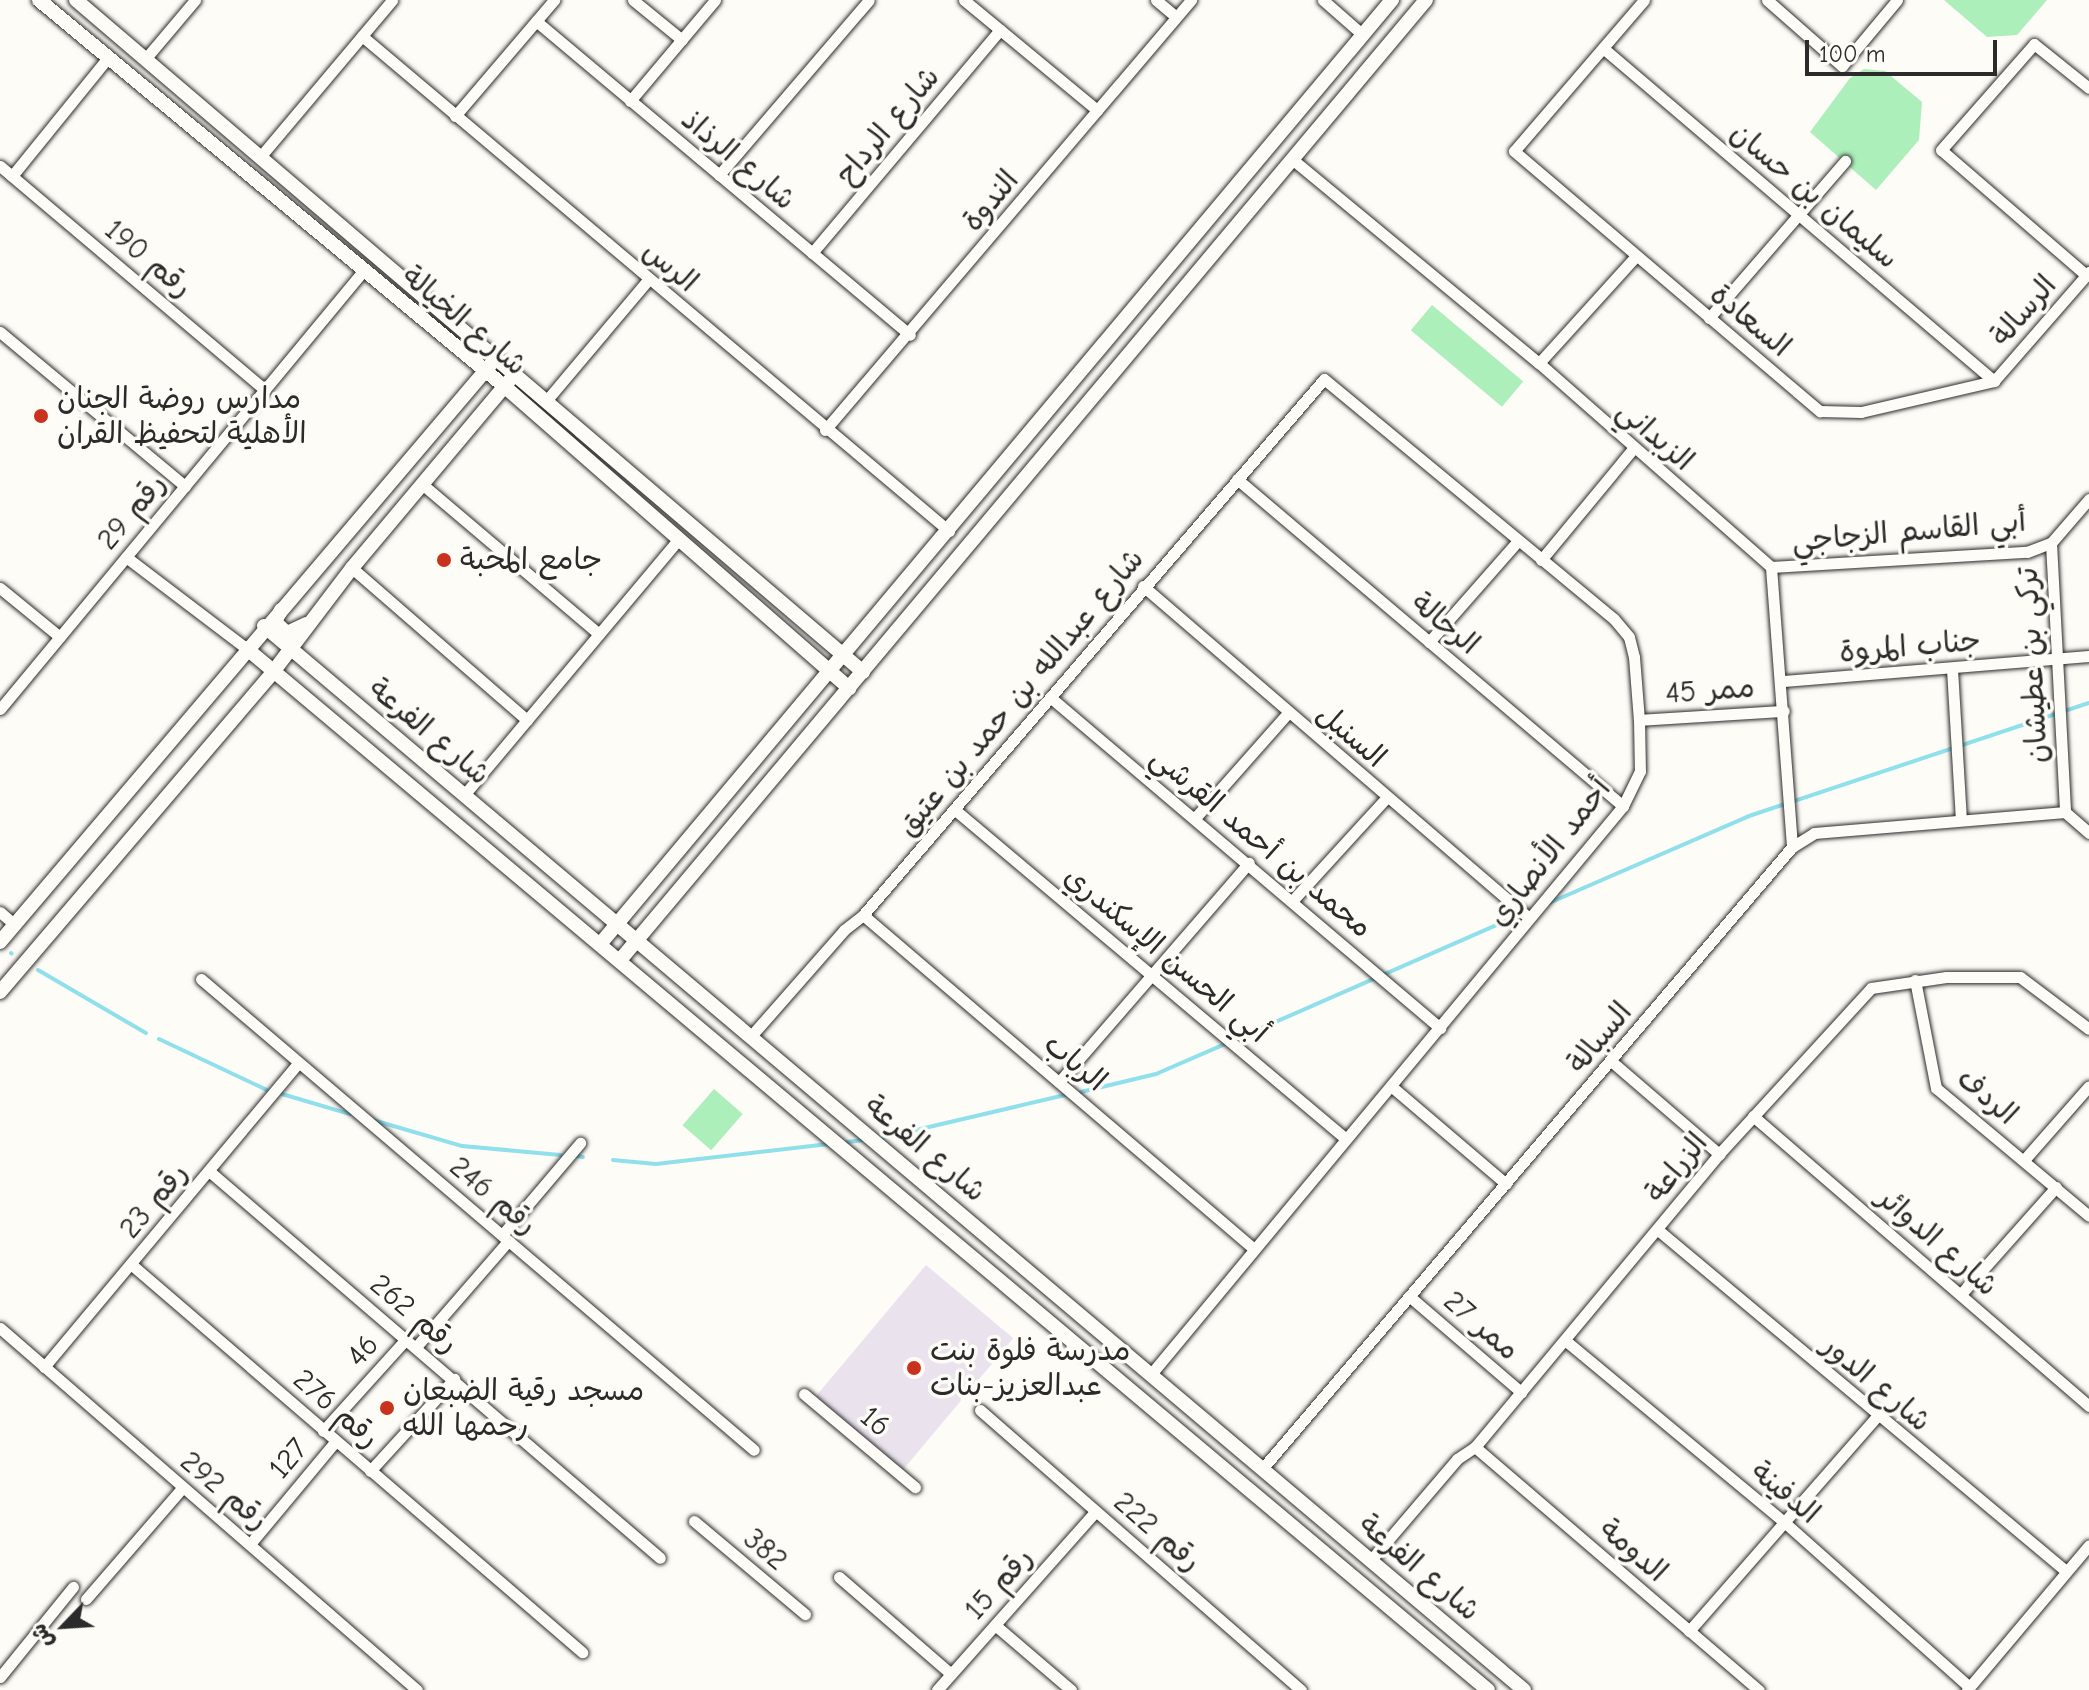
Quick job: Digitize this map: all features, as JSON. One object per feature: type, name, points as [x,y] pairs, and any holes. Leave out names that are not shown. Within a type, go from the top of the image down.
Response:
[{"type":"street","name":"شارع الخيالة","points":[[39,0],[106,60],[504,386],[849,688]]},
{"type":"street","name":"شارع الخيالة","points":[[76,0],[863,672]]},
{"type":"street","points":[[146,58],[195,0]]},
{"type":"street","points":[[260,157],[392,0]]},
{"type":"street","points":[[455,116],[554,0]]},
{"type":"street","points":[[633,0],[682,40]]},
{"type":"street","points":[[630,101],[715,0]]},
{"type":"street","points":[[719,175],[869,0]]},
{"type":"street","points":[[964,0],[1097,110]]},
{"type":"street","points":[[1156,0],[1176,17]]},
{"type":"street","name":"الندوة","points":[[825,430],[910,335],[1191,0]]},
{"type":"street","points":[[1323,0],[1363,35]]},
{"type":"street","points":[[601,943],[845,656],[1392,0]]},
{"type":"street","points":[[621,959],[1426,0]]},
{"type":"street","points":[[1603,48],[1644,0]]},
{"type":"street","points":[[1767,0],[1842,66],[1897,0]]},
{"type":"street","points":[[69,26],[61,9],[66,2],[92,13]]},
{"type":"street","name":"شارع الرذاذ","points":[[536,21],[910,335]]},
{"type":"street","name":"شارع الرداح","points":[[812,253],[1000,30]]},
{"type":"street","name":"الرس","points":[[362,36],[825,430],[949,531]]},
{"type":"street","points":[[2088,274],[1941,150],[2034,44],[2089,88]]},
{"type":"street","name":"السعادة","points":[[1603,48],[1514,151],[1636,256],[1820,411],[1861,412],[1994,381]]},
{"type":"street","name":"سليمان بن حسان","points":[[1603,48],[1994,381]]},
{"type":"street","points":[[12,176],[106,60]]},
{"type":"street","name":"الزبداني","points":[[1292,159],[1539,363],[1632,450],[1771,567]]},
{"type":"street","points":[[1709,318],[1845,161]]},
{"type":"street","name":"رقم 190","points":[[0,166],[265,390]]},
{"type":"street","points":[[1539,363],[1636,256]]},
{"type":"street","name":"رقم 29","points":[[0,709],[363,271]]},
{"type":"street","name":"الرسالة","points":[[1994,381],[2088,274]]},
{"type":"street","points":[[535,416],[524,393],[545,400],[648,280]]},
{"type":"street","points":[[451,343],[474,359],[480,350],[463,330]]},
{"type":"street","points":[[0,332],[185,486]]},
{"type":"street","points":[[0,942],[264,626],[496,358]]},
{"type":"street","points":[[0,992],[273,672],[352,568],[515,373]]},
{"type":"street","name":"شارع عبدالله بن حمد بن عتيق","points":[[751,1036],[844,930],[863,915],[1324,379]]},
{"type":"street","name":"أحمد الأنصاري","points":[[1152,1373],[1623,806],[1640,771],[1639,720],[1629,637],[1614,619],[1517,542],[1324,379]]},
{"type":"street","points":[[1541,560],[1632,450]]},
{"type":"street","name":"الرحالة","points":[[1237,479],[1623,806]]},
{"type":"street","points":[[422,484],[599,634]]},
{"type":"street","name":"تركي بن عطيشان","points":[[2065,812],[2051,543],[2089,499]]},
{"type":"street","points":[[464,795],[678,540]]},
{"type":"street","points":[[1429,642],[1517,542]]},
{"type":"street","name":"أبي القاسم الزجاجي","points":[[1771,567],[2027,552],[2051,543]]},
{"type":"street","points":[[126,557],[246,648]]},
{"type":"street","points":[[1771,567],[1783,681],[1792,847]]},
{"type":"street","points":[[352,568],[527,720]]},
{"type":"street","name":"السنبل","points":[[1143,586],[1529,918]]},
{"type":"street","points":[[0,588],[60,637]]},
{"type":"street","points":[[285,603],[275,622],[287,633],[307,624]]},
{"type":"street","name":"شارع الفرعة","points":[[264,626],[1524,1690]]},
{"type":"street","points":[[798,644],[814,646],[818,633]]},
{"type":"street","name":"شارع الفرعة","points":[[246,648],[621,959],[1488,1690]]},
{"type":"street","points":[[231,666],[248,656],[260,666],[257,688]]},
{"type":"street","name":"جناب المروة","points":[[1783,681],[2089,656]]},
{"type":"street","points":[[1952,669],[1961,819]]},
{"type":"street","name":"محمد بن أحمد القرشي","points":[[1050,697],[1293,900],[1440,1028]]},
{"type":"street","name":"ممر 45","points":[[1639,720],[1784,711]]},
{"type":"street","points":[[1195,818],[1288,713]]},
{"type":"street","points":[[1293,900],[1386,798]]},
{"type":"street","name":"أبي الحسن الإسكندري","points":[[954,809],[1153,973],[1346,1139]]},
{"type":"street","points":[[2065,812],[2089,833]]},
{"type":"street","name":"السبالة","points":[[1262,1469],[1792,847],[1814,833],[2065,812]]},
{"type":"street","points":[[1059,1082],[1249,863]]},
{"type":"street","points":[[643,890],[632,910],[635,916],[642,920],[665,905]]},
{"type":"street","points":[[0,912],[14,924]]},
{"type":"street","name":"الرباب","points":[[863,915],[1254,1249]]},
{"type":"street","name":"الزراعة","points":[[1370,1561],[1457,1459],[1475,1447],[1566,1341],[1719,1154],[1871,988],[1915,980],[2020,977],[2089,1029]]},
{"type":"street","name":"رقم 246","points":[[201,979],[754,1450]]},
{"type":"street","name":"الردف","points":[[1915,980],[1936,1088],[2089,1216]]},
{"type":"street","points":[[1611,1061],[1719,1154]]},
{"type":"street","name":"رقم 23","points":[[44,1367],[298,1063]]},
{"type":"street","points":[[1391,1086],[1506,1184]]},
{"type":"street","points":[[2024,1160],[2089,1086]]},
{"type":"street","name":"شارع الدوائر","points":[[1753,1116],[2089,1406]]},
{"type":"street","name":"46","points":[[323,1431],[411,1343],[505,1238],[580,1143]]},
{"type":"street","name":"رقم 262","points":[[209,1171],[660,1558]]},
{"type":"street","points":[[1961,1294],[2056,1187]]},
{"type":"street","name":"شارع الدور","points":[[1658,1230],[2066,1571]]},
{"type":"street","name":"رقم 276","points":[[132,1265],[582,1652]]},
{"type":"street","name":"ممر 27","points":[[1409,1296],[1521,1392]]},
{"type":"street","name":"رقم 292","points":[[0,1328],[417,1690]]},
{"type":"street","name":"الدفينة","points":[[1566,1341],[1783,1521],[1968,1688]]},
{"type":"street","points":[[370,1471],[454,1379]]},
{"type":"street","name":"16","points":[[804,1394],[915,1487]]},
{"type":"street","name":"رقم 222","points":[[980,1410],[1301,1690]]},
{"type":"street","points":[[1689,1631],[1877,1416]]},
{"type":"street","name":"127","points":[[250,1544],[335,1442]]},
{"type":"street","name":"الدومة","points":[[1475,1447],[1759,1690]]},
{"type":"street","points":[[86,1599],[182,1488]]},
{"type":"street","name":"رقم 15","points":[[937,1690],[1096,1511]]},
{"type":"street","name":"382","points":[[694,1521],[805,1614]]},
{"type":"street","points":[[1968,1688],[2089,1545]]},
{"type":"street","points":[[839,1577],[951,1674]]},
{"type":"street","points":[[0,1677],[73,1587]]},
{"type":"street","points":[[995,1625],[1071,1690]]},
{"type":"shaded area","name":"مدرسة فلوة بنت عبدالعزيز-بنات","points":[[926,1265],[1013,1338],[903,1470],[815,1397]]},
{"type":"green space","points":[[1944,0],[2047,0],[2017,35],[1987,37]]},
{"type":"green space","points":[[1864,69],[1885,71],[1922,102],[1919,140],[1876,190],[1810,132],[1850,78]]},
{"type":"green space","points":[[1432,305],[1523,381],[1502,407],[1411,330]]},
{"type":"green space","points":[[714,1089],[743,1114],[711,1150],[683,1125]]},
{"type":"waterway","points":[[1549,903],[1749,816],[2089,703]]},
{"type":"waterway","points":[[1239,1038],[1522,914]]},
{"type":"waterway","points":[[38,970],[146,1033]]},
{"type":"waterway","points":[[159,1039],[267,1090]]},
{"type":"waterway","points":[[1081,1092],[1156,1074],[1225,1044]]},
{"type":"waterway","points":[[282,1094],[350,1114]]},
{"type":"waterway","points":[[882,1138],[1065,1095]]},
{"type":"waterway","points":[[373,1120],[462,1146],[561,1155]]},
{"type":"waterway","points":[[847,1142],[864,1140]]},
{"type":"waterway","points":[[613,1160],[656,1164],[829,1144]]},
{"type":"waterway","points":[[577,1156],[583,1157]]},
{"type":"place","name":"مدارس روضة الجنان الأهلية لتحفيظ القران","points":[[41,416]]},
{"type":"place","name":"جامع المحبة","points":[[444,560]]},
{"type":"place","name":"مدرسة فلوة بنت عبدالعزيز-بنات","points":[[914,1368]]},
{"type":"place","name":"مسجد رقية الضبعان رحمها الله","points":[[387,1408]]}]
